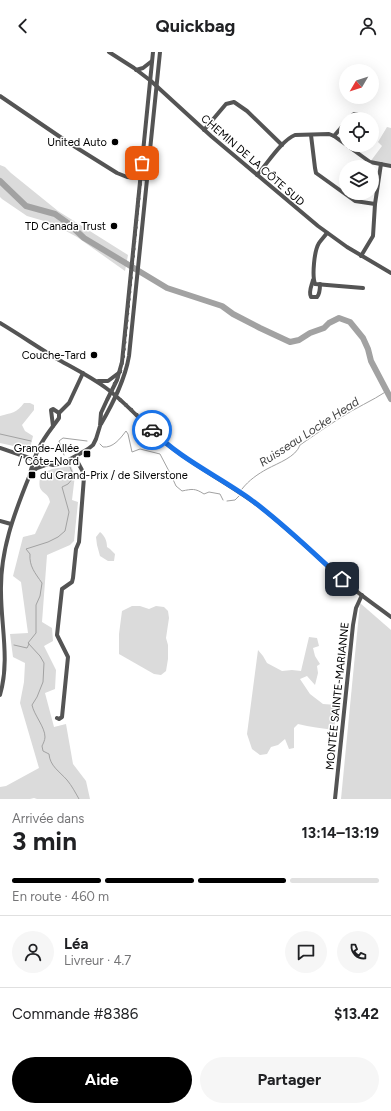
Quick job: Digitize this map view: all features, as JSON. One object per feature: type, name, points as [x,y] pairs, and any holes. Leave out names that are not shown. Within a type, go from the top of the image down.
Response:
[{"type":"street","name":"CHEMIN DE LA CÔTE SUD","points":[[109,52],[150,81],[204,130],[327,233],[361,256],[391,273]]},
{"type":"street","points":[[100,426],[101,413],[120,372],[123,358],[153,52]]},
{"type":"street","points":[[0,448],[48,464],[58,464],[86,451],[93,445],[100,426],[123,378],[128,363],[160,52]]},
{"type":"street","points":[[136,70],[143,68],[152,61]]},
{"type":"street","points":[[0,96],[69,143],[117,173],[124,176],[147,179]]},
{"type":"street","points":[[204,130],[226,104],[234,102],[247,111],[282,145]]},
{"type":"street","points":[[334,136],[339,130]]},
{"type":"street","points":[[257,175],[282,145],[295,135],[329,134],[339,139]]},
{"type":"street","points":[[311,135],[314,168],[316,173],[355,201],[375,204]]},
{"type":"street","points":[[356,152],[370,162],[391,166]]},
{"type":"street","points":[[361,256],[374,236],[375,204],[380,164]]},
{"type":"street","points":[[320,284],[320,294],[316,297],[311,296],[310,291],[316,251],[327,233]]},
{"type":"street","points":[[132,267],[138,270]]},
{"type":"street","points":[[313,279],[315,284],[364,288]]},
{"type":"street","points":[[0,323],[53,357],[96,381],[115,395],[169,446],[264,510],[346,583],[391,617]]},
{"type":"street","points":[[96,381],[108,381],[120,372]]},
{"type":"street","points":[[0,695],[5,662],[0,592],[1,559],[11,524],[39,447],[59,418],[59,413],[69,402],[83,373]]},
{"type":"street","points":[[53,427],[51,410],[54,409],[59,413]]},
{"type":"street","points":[[57,718],[59,720],[62,717],[68,657],[57,635],[61,592],[72,582],[73,578],[76,549],[79,542],[84,477],[84,473],[75,457]]},
{"type":"street","points":[[30,472],[48,464]]},
{"type":"street","points":[[0,522],[11,524]]},
{"type":"street","name":"MONTÉE SAINTE-MARIANNE","points":[[335,799],[353,625],[357,606],[362,595]]},
{"type":"shaded area","points":[[387,127],[391,128],[391,166],[379,164],[379,160],[372,160],[382,146],[379,143]]},
{"type":"shaded area","points":[[0,165],[5,167],[58,211],[128,255],[125,271],[77,237],[51,223],[27,216],[2,199],[0,197]]},
{"type":"shaded area","points":[[24,403],[34,405],[34,410],[22,425],[25,431],[33,436],[31,444],[27,449],[0,443],[0,416],[16,411]]},
{"type":"shaded area","points":[[71,466],[75,475],[72,500],[78,502],[74,541],[70,545],[47,555],[42,622],[52,628],[53,641],[44,646],[56,670],[55,689],[45,693],[54,727],[66,724],[73,764],[86,781],[90,799],[0,799],[0,787],[6,786],[39,768],[20,703],[24,682],[25,663],[13,657],[10,634],[28,633],[21,582],[13,576],[23,537],[35,534],[50,502],[49,498],[42,491],[40,486],[41,474],[52,469]]},
{"type":"shaded area","points":[[100,532],[107,543],[107,547],[115,554],[114,561],[108,561],[100,556],[96,537]]},
{"type":"shaded area","points":[[360,603],[391,630],[391,799],[341,799]]},
{"type":"shaded area","points":[[132,606],[140,606],[149,609],[156,606],[164,607],[168,611],[169,618],[166,638],[168,645],[168,659],[166,671],[161,675],[154,674],[119,654],[119,634],[122,611]]},
{"type":"shaded area","points":[[309,637],[317,638],[319,646],[313,648],[315,656],[320,664],[317,666],[318,673],[315,685],[307,676],[300,679],[310,694],[323,704],[337,705],[334,730],[298,724],[294,728],[294,748],[289,749],[285,739],[278,745],[271,747],[267,754],[260,755],[252,749],[247,734],[258,650],[267,663],[282,671],[301,671]]},
{"type":"waterway","points":[[0,181],[26,206],[55,214],[69,224],[84,238],[167,288],[222,306],[233,314],[290,342],[299,340],[310,333],[324,328],[329,323],[339,318],[350,322],[363,338],[371,361],[391,399]]},
{"type":"waterway","name":"Ruisseau Locke Head","points":[[242,489],[257,475],[295,453],[300,445],[346,414],[387,391]]},
{"type":"waterway","name":"Ruisseau Locke Head","points":[[100,444],[103,447],[110,446],[119,440],[126,431],[132,452],[140,449],[160,454],[176,486],[182,491],[193,490],[204,494],[209,492],[220,494],[223,500]]},
{"type":"waterway","points":[[0,434],[31,441]]},
{"type":"waterway","name":"Ruisseau Locke Head","points":[[64,455],[59,441],[63,438],[87,441]]},
{"type":"waterway","name":"Ruisseau Locke Head","points":[[70,467],[74,477],[68,484],[62,487],[69,512],[65,531],[58,537],[48,542],[26,549],[30,554],[30,562],[33,569],[42,583],[40,596],[36,605],[36,633],[28,643],[40,656],[44,663],[43,682],[32,705],[45,733],[45,739],[42,746],[43,751],[49,754],[51,762],[69,782],[79,799]]},
{"type":"waterway","name":"Ruisseau Locke Head","points":[[227,501],[235,500],[239,496]]},
{"type":"waterway","points":[[14,645],[27,648],[29,644]]},
{"type":"way so far","points":[[142,163],[123,358],[120,372],[111,392],[152,430]]},
{"type":"place","name":"United Auto","points":[[115,142]]},
{"type":"place","name":"TD Canada Trust","points":[[114,226]]},
{"type":"place","name":"Couche-Tard","points":[[94,355]]},
{"type":"place","name":"Grande-Allée / Côte-Nord","points":[[87,454]]},
{"type":"place","name":"du Grand-Prix / de Silverstone","points":[[32,475]]},
{"type":"route","points":[[152,430],[180,454],[235,489],[264,510],[342,579]]}]
